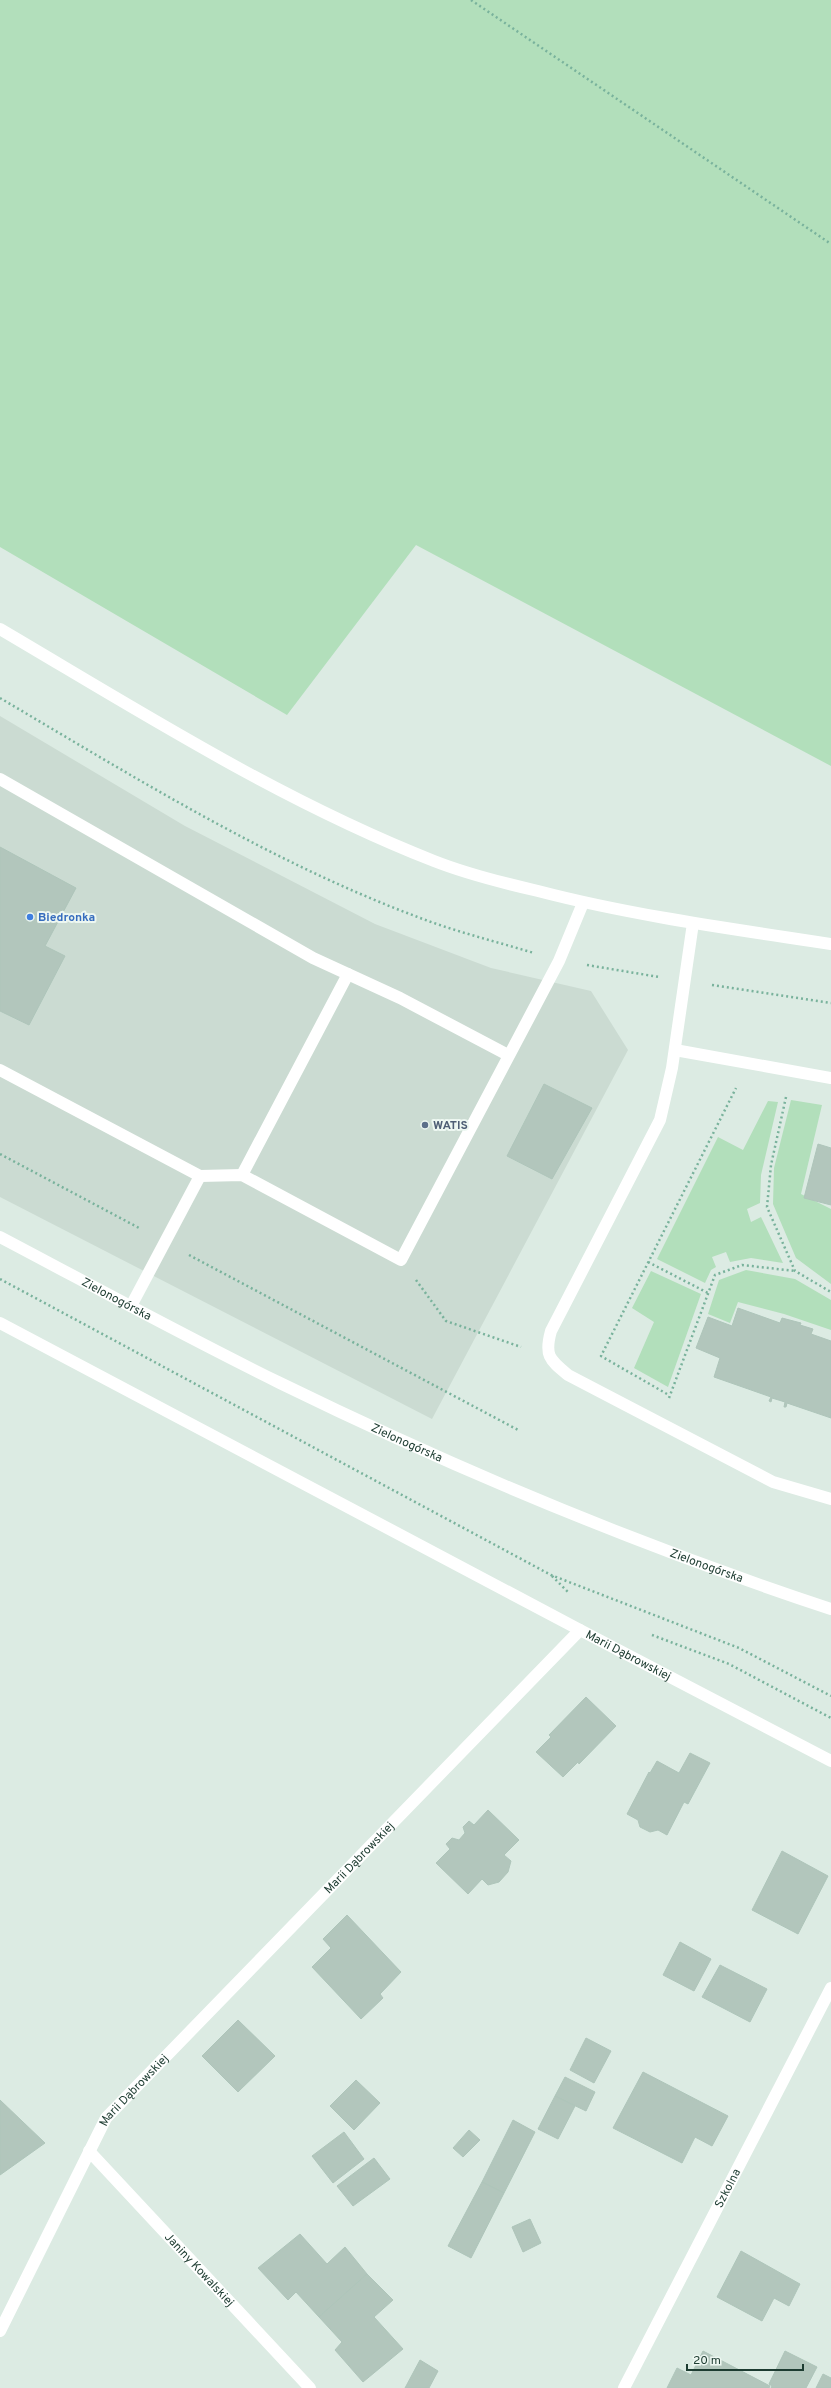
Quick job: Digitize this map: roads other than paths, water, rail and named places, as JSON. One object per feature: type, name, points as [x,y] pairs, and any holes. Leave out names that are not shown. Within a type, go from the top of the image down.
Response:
[{"type":"street","points":[[0,629],[282,792],[363,831],[436,861],[501,882],[583,903],[693,923],[831,944]]},
{"type":"street","points":[[0,779],[313,958],[400,998],[508,1055]]},
{"type":"street","points":[[0,1070],[200,1176],[242,1175],[401,1260],[559,961],[583,903]]},
{"type":"street","points":[[693,923],[683,981],[682,1008],[660,1120],[551,1332],[547,1346],[550,1360],[568,1375],[773,1482],[831,1499]]},
{"type":"street","points":[[242,1175],[348,974]]},
{"type":"street","points":[[674,1050],[831,1078]]},
{"type":"street","points":[[131,1306],[166,1243],[200,1176]]},
{"type":"street","name":"Zielonogórska","points":[[0,1237],[280,1383],[488,1478],[662,1549],[831,1609]]},
{"type":"street","points":[[0,1323],[580,1630]]},
{"type":"street","name":"Marii Dąbrowskiej","points":[[0,2331],[106,2118],[580,1630],[831,1761]]},
{"type":"street","name":"Szkolna","points":[[624,2388],[831,1988]]},
{"type":"street","name":"Janiny Kowalskiej","points":[[89,2151],[310,2388]]},
{"type":"place","name":"Biedronka","points":[[30,917]]},
{"type":"place","name":"WATIS","points":[[425,1125]]}]
